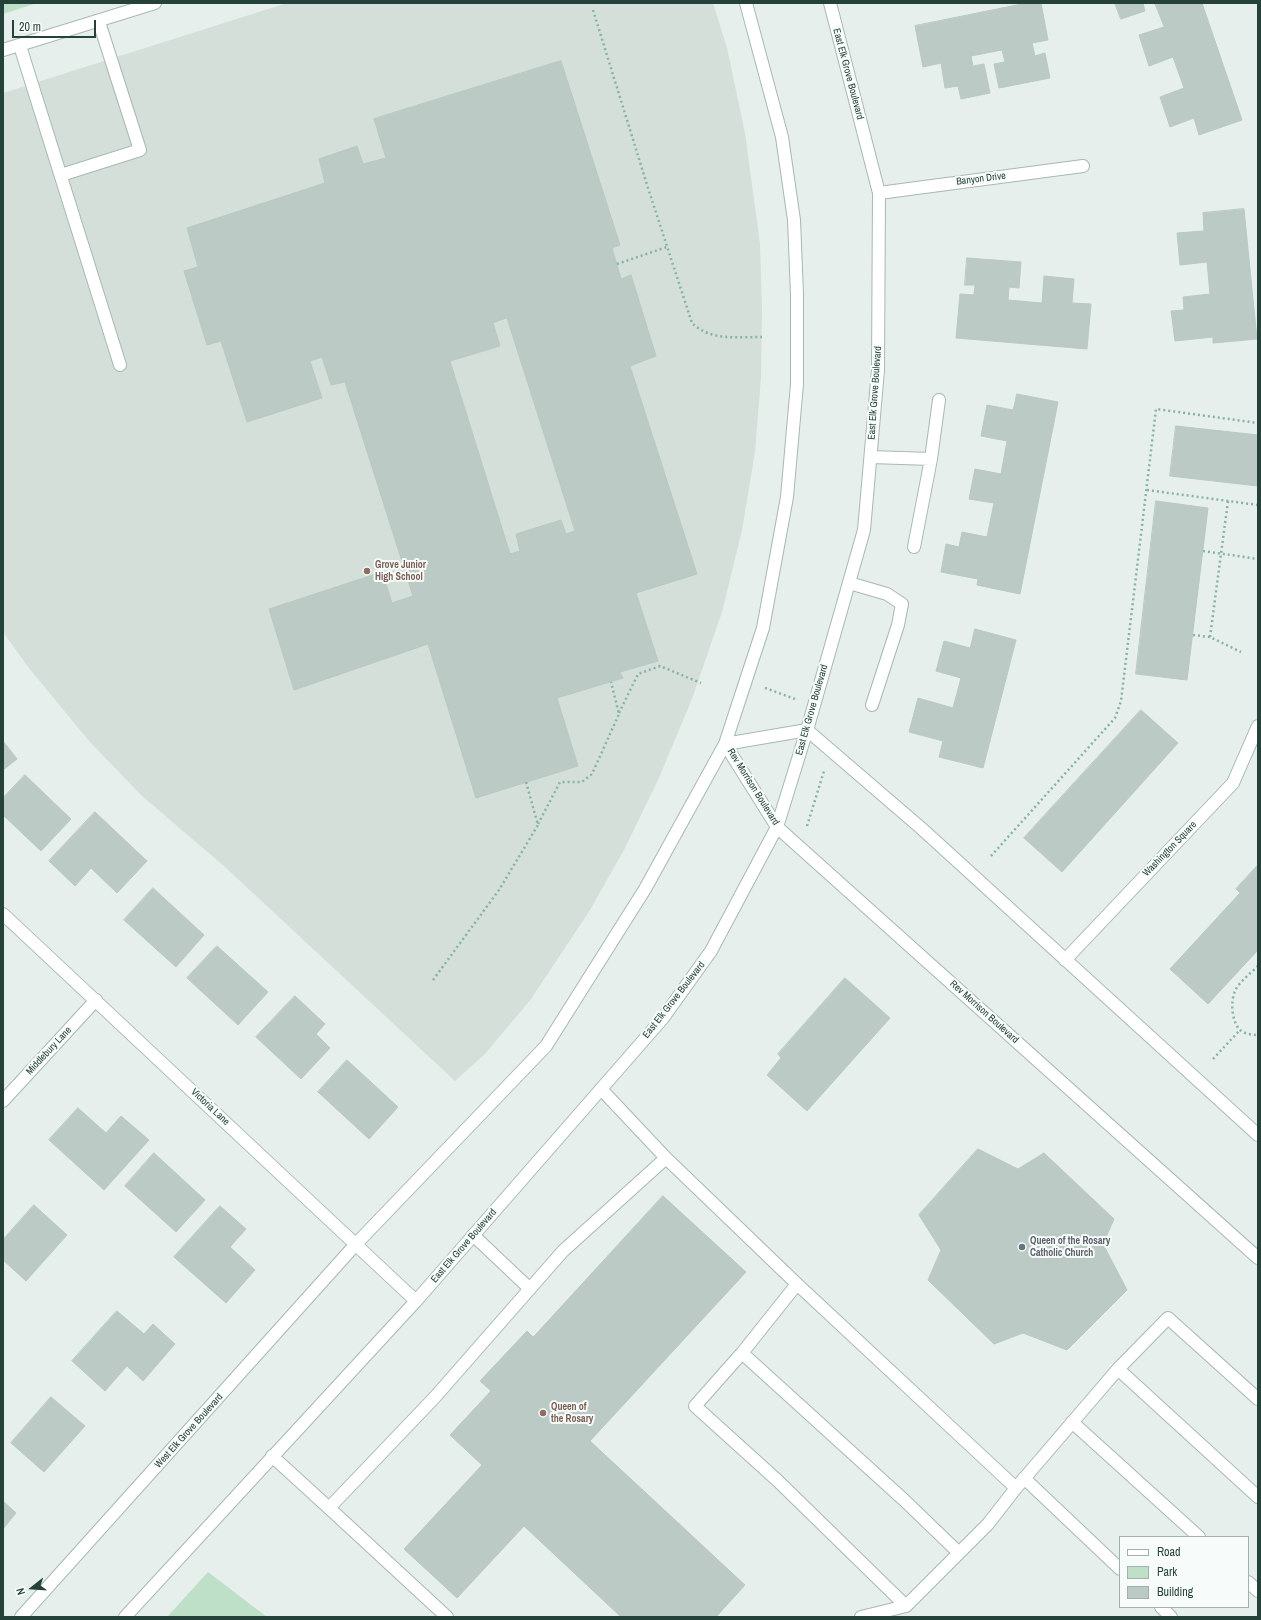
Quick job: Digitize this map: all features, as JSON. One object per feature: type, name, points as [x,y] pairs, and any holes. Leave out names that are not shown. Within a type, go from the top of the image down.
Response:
[{"type":"street","points":[[3,50],[100,22],[155,3]]},
{"type":"street","points":[[356,1244],[546,1046],[645,889],[725,744],[764,628],[787,497],[797,384],[797,309],[794,220],[782,137],[746,3]]},
{"type":"street","name":"East Elk Grove Boulevard","points":[[416,1301],[663,1018],[711,951],[777,826],[807,730],[864,530],[878,370],[879,193],[830,3]]},
{"type":"street","points":[[61,175],[140,150],[100,22]]},
{"type":"street","points":[[20,46],[120,365]]},
{"type":"street","name":"Banyon Drive","points":[[879,193],[1083,166]]},
{"type":"street","points":[[914,547],[931,459],[939,400]]},
{"type":"street","points":[[871,457],[931,459]]},
{"type":"street","points":[[849,582],[887,594],[902,604],[898,625],[872,705]]},
{"type":"street","name":"Washington Square","points":[[1065,960],[1233,783],[1258,726]]},
{"type":"street","points":[[807,730],[921,828],[1258,1136]]},
{"type":"street","name":"Rev Morrison Boulevard","points":[[807,730],[725,744],[777,826],[1258,1258]]},
{"type":"street","name":"Victoria Lane","points":[[3,914],[416,1301]]},
{"type":"street","name":"Middlebury Lane","points":[[3,1101],[96,1000]]},
{"type":"street","points":[[601,1089],[666,1158],[797,1284],[1016,1488]]},
{"type":"street","points":[[329,1508],[435,1397],[563,1250],[666,1158]]},
{"type":"street","points":[[473,1235],[530,1289]]},
{"type":"street","name":"West Elk Grove Boulevard","points":[[21,1617],[356,1244]]},
{"type":"street","points":[[797,1284],[742,1353],[695,1406],[778,1481],[906,1606]]},
{"type":"street","points":[[125,1617],[416,1301]]},
{"type":"street","points":[[861,1617],[906,1606],[988,1524],[1024,1478],[1118,1369],[1168,1318],[1258,1399]]},
{"type":"street","points":[[742,1353],[904,1500],[959,1553]]},
{"type":"street","points":[[1118,1369],[1258,1497]]},
{"type":"street","points":[[1072,1422],[1198,1536]]},
{"type":"street","points":[[272,1456],[447,1617]]},
{"type":"street","points":[[1024,1478],[1119,1568]]},
{"type":"street","points":[[1249,1583],[1258,1591]]},
{"type":"street","points":[[1162,1608],[1171,1617]]},
{"type":"path","points":[[593,10],[692,323],[700,331],[725,337],[762,337]]},
{"type":"path","points":[[617,264],[667,247]]},
{"type":"path","points":[[991,856],[1115,718],[1121,701],[1156,410],[1258,423]]},
{"type":"path","points":[[1147,490],[1258,505]]},
{"type":"path","points":[[1210,637],[1228,501]]},
{"type":"path","points":[[1203,551],[1258,559]]},
{"type":"path","points":[[1192,635],[1210,637],[1242,652]]},
{"type":"path","points":[[433,980],[499,890],[538,825],[560,782],[582,782],[592,774],[638,674],[660,666],[701,682]]},
{"type":"path","points":[[746,681],[814,706]]},
{"type":"path","points":[[611,682],[619,714]]},
{"type":"path","points":[[807,826],[825,770]]},
{"type":"path","points":[[526,782],[538,825]]},
{"type":"path","points":[[1258,966],[1235,991],[1232,1005],[1234,1018],[1240,1030],[1249,1034],[1258,1035]]},
{"type":"path","points":[[1213,1059],[1240,1030]]},
{"type":"shaded area","name":"Grove Junior High School","points":[[287,3],[713,3],[727,48],[745,133],[760,244],[762,308],[761,377],[755,452],[742,530],[722,612],[692,699],[658,780],[624,850],[590,910],[531,999],[485,1054],[455,1081],[225,867],[142,796],[89,741],[28,667],[3,632],[3,93]]},
{"type":"green space","points":[[3,3],[37,3],[3,14]]},
{"type":"green space","points":[[208,1572],[267,1617],[167,1617]]},
{"type":"building","points":[[1027,3],[1041,3],[1048,40],[1032,43],[1035,56],[1045,53],[1050,78],[999,88],[994,64],[1005,62],[1002,50],[971,56],[973,66],[984,64],[990,93],[961,99],[958,86],[945,88],[941,63],[923,67],[915,26]]},
{"type":"building","points":[[1115,3],[1143,3],[1145,11],[1121,19]]},
{"type":"building","points":[[1155,3],[1202,3],[1242,120],[1199,135],[1194,118],[1170,127],[1160,97],[1184,88],[1173,57],[1149,66],[1139,35],[1164,27]]},
{"type":"building","points":[[561,61],[620,245],[612,248],[621,279],[631,275],[656,356],[630,366],[697,574],[636,593],[658,661],[620,672],[623,678],[557,698],[578,766],[476,798],[428,644],[294,690],[269,609],[382,572],[392,603],[413,596],[345,382],[331,385],[322,357],[310,361],[322,398],[247,422],[221,341],[207,345],[184,271],[198,267],[187,228],[325,183],[319,159],[357,146],[363,164],[386,158],[374,119]],"holes":[[[507,318],[575,531],[566,534],[561,520],[516,534],[520,551],[510,554],[450,361],[500,346],[493,323]]]},
{"type":"building","points":[[1244,209],[1257,339],[1213,343],[1213,337],[1175,341],[1171,311],[1184,310],[1183,297],[1210,294],[1207,262],[1180,265],[1177,233],[1204,231],[1203,213]]},
{"type":"building","points":[[967,258],[1021,262],[1019,288],[1009,287],[1008,300],[1042,303],[1044,276],[1074,279],[1072,303],[1091,304],[1087,349],[956,338],[960,294],[974,295],[975,285],[965,285]]},
{"type":"building","points":[[1017,394],[1058,402],[1020,594],[977,585],[978,579],[941,572],[946,544],[959,547],[962,532],[987,537],[994,503],[969,499],[975,469],[1001,474],[1007,441],[981,436],[987,405],[1013,410]]},
{"type":"building","points":[[1176,426],[1258,435],[1258,486],[1170,476]]},
{"type":"building","points":[[1156,501],[1208,508],[1187,680],[1136,674]]},
{"type":"building","points":[[975,629],[1016,640],[983,768],[939,757],[943,741],[909,732],[918,698],[953,708],[961,678],[936,671],[944,641],[970,648]]},
{"type":"building","points":[[1141,710],[1178,743],[1062,872],[1024,838]]},
{"type":"building","points":[[3,741],[17,759],[3,770]]},
{"type":"building","points":[[25,775],[71,819],[41,851],[3,815],[3,798]]},
{"type":"building","points":[[95,812],[147,861],[117,893],[91,868],[75,886],[49,861]]},
{"type":"building","points":[[1258,865],[1258,950],[1208,1004],[1170,969],[1240,893],[1236,889]]},
{"type":"building","points":[[153,888],[204,935],[176,967],[124,920]]},
{"type":"building","points":[[217,946],[268,992],[238,1025],[187,978]]},
{"type":"building","points":[[845,978],[890,1018],[807,1111],[767,1075],[781,1058],[778,1054]]},
{"type":"building","points":[[295,996],[325,1024],[316,1034],[330,1048],[301,1079],[256,1037]]},
{"type":"building","points":[[347,1060],[398,1107],[369,1139],[318,1092]]},
{"type":"building","points":[[78,1108],[106,1133],[121,1116],[149,1140],[104,1190],[49,1140]]},
{"type":"building","name":"Queen of the Rosary Catholic Church","points":[[978,1149],[1018,1169],[1044,1153],[1114,1219],[1103,1244],[1127,1290],[1067,1350],[1023,1333],[994,1344],[928,1280],[941,1250],[919,1215]]},
{"type":"building","points":[[154,1153],[205,1200],[176,1232],[125,1186]]},
{"type":"building","name":"Queen of the Rosary","points":[[663,1196],[746,1272],[590,1441],[745,1585],[716,1617],[621,1617],[524,1526],[457,1598],[404,1549],[482,1465],[450,1435],[491,1391],[480,1381],[527,1331],[533,1337]]},
{"type":"building","points":[[34,1205],[67,1235],[26,1281],[3,1260],[3,1240]]},
{"type":"building","points":[[220,1206],[246,1229],[230,1247],[255,1270],[226,1303],[174,1257]]},
{"type":"building","points":[[117,1311],[144,1334],[153,1324],[175,1344],[143,1381],[127,1366],[105,1391],[72,1361]]},
{"type":"building","points":[[51,1397],[85,1426],[44,1472],[11,1443]]},
{"type":"building","points":[[3,1501],[16,1513],[3,1529]]},
{"type":"place","name":"Grove Junior High School","points":[[367,571]]},
{"type":"place","name":"Queen of the Rosary Catholic Church","points":[[1022,1247]]},
{"type":"place","name":"Queen of the Rosary","points":[[543,1413]]}]
